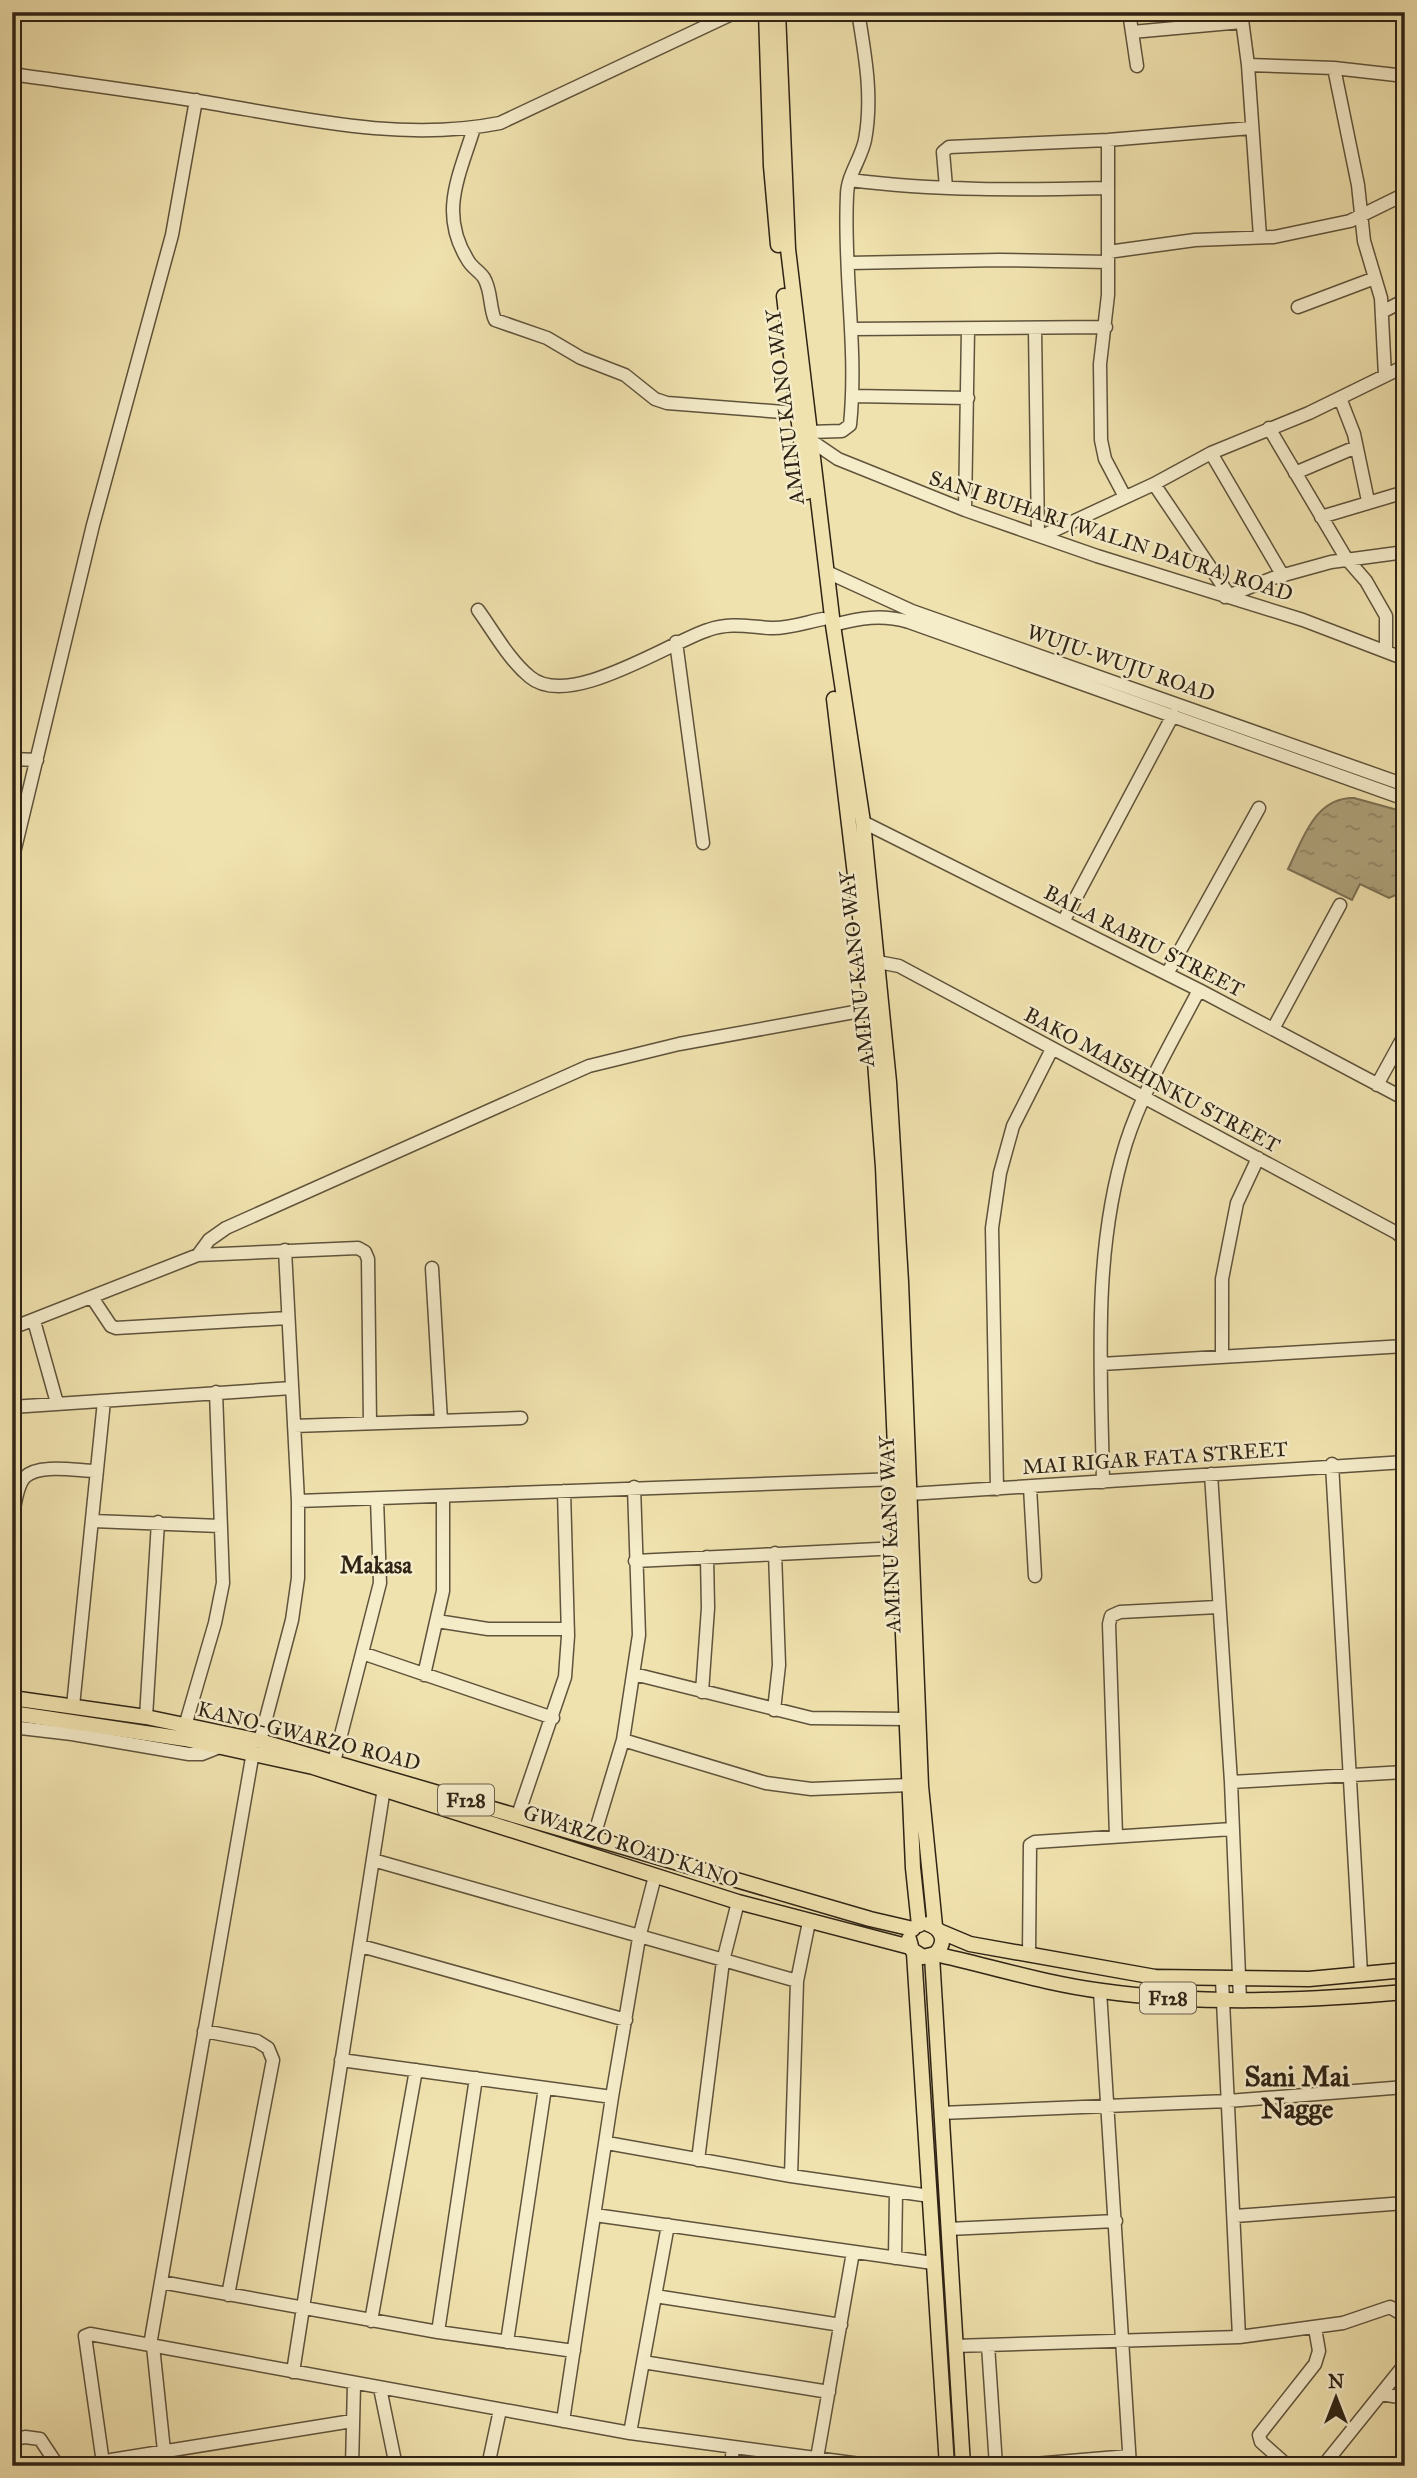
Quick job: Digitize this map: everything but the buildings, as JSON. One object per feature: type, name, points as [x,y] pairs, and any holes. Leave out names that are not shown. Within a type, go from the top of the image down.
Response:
[{"type":"main road","name":"AMINU KANO WAY","points":[[773,13],[772,178],[796,413],[828,622],[863,822],[878,962],[878,1036],[898,1216],[901,1449],[897,1479],[899,1548],[937,1928]]},
{"type":"main road","name":"AMINU KANO WAY","points":[[773,13],[788,249],[827,572],[828,622],[871,1009],[878,1036]]},
{"type":"main road","name":"AMINU KANO WAY","points":[[901,1449],[909,1494],[910,1638],[907,1719],[916,1927]]},
{"type":"main road","name":"KANO-GWARZO ROAD","points":[[12,1698],[146,1717],[256,1746],[334,1762],[870,1919],[916,1927]]},
{"type":"main road","name":"GWARZO ROAD KANO","points":[[12,1713],[222,1746],[256,1746],[737,1902],[912,1950]]},
{"type":"main road","name":"F128","points":[[916,1927],[937,1928],[970,1944],[1155,1977],[1222,1980],[1309,1979],[1405,1970]]},
{"type":"main road","points":[[916,1927],[909,1938],[930,2196],[947,2466]]},
{"type":"main road","points":[[937,1928],[942,1944],[934,1955],[963,2466]]},
{"type":"main road","name":"F128","points":[[912,1950],[923,1957],[934,1955],[1100,1991],[1240,2000],[1405,1992]]},
{"type":"street","points":[[12,74],[348,125],[421,130],[474,128],[500,122],[533,108],[736,12]]},
{"type":"street","points":[[773,13],[797,12]]},
{"type":"street","points":[[809,436],[842,431],[850,425],[853,396],[846,193],[862,152],[869,111],[868,71],[858,12]]},
{"type":"street","points":[[1129,12],[1137,66]]},
{"type":"street","points":[[1132,32],[1241,17],[1248,65],[1260,237]]},
{"type":"street","points":[[1248,65],[1334,68],[1405,76]]},
{"type":"street","points":[[1334,68],[1364,241],[1382,312],[1385,376]]},
{"type":"street","points":[[12,861],[101,495],[172,235],[196,100]]},
{"type":"street","points":[[474,128],[450,214],[457,239],[470,263],[484,278],[492,296],[495,320],[547,338],[581,358],[625,375],[661,401],[689,406],[796,413]]},
{"type":"street","points":[[946,187],[943,152],[949,147],[1108,140],[1251,128]]},
{"type":"street","points":[[1108,140],[1106,327],[1100,364],[1101,440],[1105,459],[1125,497]]},
{"type":"street","points":[[850,180],[946,187],[1107,188]]},
{"type":"street","points":[[849,263],[1108,257],[1195,240],[1274,237],[1361,216],[1405,194]]},
{"type":"street","points":[[1298,307],[1375,278]]},
{"type":"street","points":[[1382,312],[1405,300]]},
{"type":"street","points":[[851,329],[1106,327]]},
{"type":"street","points":[[965,510],[968,329]]},
{"type":"street","points":[[1035,329],[1040,536],[1154,484],[1211,453],[1340,398],[1405,366]]},
{"type":"street","points":[[853,396],[968,398]]},
{"type":"street","points":[[1340,398],[1356,447],[1368,501]]},
{"type":"street","points":[[1269,428],[1346,558],[1366,581],[1386,616],[1387,651]]},
{"type":"street","name":"SANI BUHARI (WALIN DAURA) ROAD","points":[[809,436],[838,459],[965,510],[1303,620],[1405,659]]},
{"type":"street","points":[[1294,473],[1356,447]]},
{"type":"street","points":[[1211,453],[1283,576]]},
{"type":"street","points":[[1154,484],[1227,596],[1346,558],[1405,552]]},
{"type":"street","points":[[1321,517],[1405,492]]},
{"type":"street","name":"WUJU-WUJU ROAD","points":[[827,572],[912,611],[1405,785]]},
{"type":"street","name":"WUJU-WUJU ROAD","points":[[478,610],[517,665],[532,680],[552,686],[600,677],[636,664],[676,642],[712,628],[752,624],[772,628],[866,617],[889,617],[1174,715],[1405,799]]},
{"type":"street","points":[[676,642],[703,843]]},
{"type":"street","points":[[1063,922],[1174,715]]},
{"type":"street","points":[[12,759],[37,760]]},
{"type":"street","points":[[1167,974],[1259,808]]},
{"type":"street","name":"BALA RABIU STREET","points":[[863,822],[1199,989],[1405,1099]]},
{"type":"street","points":[[1273,1029],[1340,905]]},
{"type":"street","name":"BAKO MAISHINKU STREET","points":[[878,962],[899,966],[1397,1233],[1405,1240]]},
{"type":"street","points":[[1103,1482],[1101,1281],[1111,1209],[1126,1144],[1144,1097],[1199,989]]},
{"type":"street","points":[[198,1255],[209,1240],[226,1228],[589,1066],[679,1044],[871,1009]]},
{"type":"street","points":[[1377,1085],[1405,1034]]},
{"type":"street","points":[[997,1489],[992,1228],[1000,1172],[1013,1125],[1052,1049]]},
{"type":"street","points":[[1222,1357],[1224,1266],[1237,1203],[1258,1158]]},
{"type":"street","points":[[12,1328],[93,1299],[198,1255],[358,1248],[365,1252],[368,1259],[370,1423]]},
{"type":"street","points":[[163,2451],[151,2346],[160,2283],[256,1746],[292,1620],[298,1578],[298,1502],[285,1250]]},
{"type":"street","points":[[432,1268],[441,1421]]},
{"type":"street","points":[[93,1299],[116,1328],[288,1318]]},
{"type":"street","points":[[34,1321],[57,1404]]},
{"type":"street","points":[[1101,1364],[1405,1346]]},
{"type":"street","points":[[12,1407],[292,1388]]},
{"type":"street","points":[[185,1726],[220,1603],[223,1583],[216,1392]]},
{"type":"street","points":[[73,1706],[103,1401]]},
{"type":"street","points":[[294,1426],[521,1418]]},
{"type":"street","name":"MAI RIGAR FATA STREET","points":[[909,1494],[1332,1464],[1405,1462]]},
{"type":"street","points":[[1332,1464],[1352,1776],[1361,1973]]},
{"type":"street","points":[[12,1519],[19,1490],[29,1474],[44,1471],[96,1471]]},
{"type":"street","points":[[1211,1474],[1231,1782],[1240,2000]]},
{"type":"street","points":[[298,1502],[897,1479]]},
{"type":"street","points":[[594,1836],[622,1740],[639,1635],[634,1487]]},
{"type":"street","points":[[1030,1487],[1035,1576]]},
{"type":"street","points":[[518,1815],[565,1677],[568,1629],[564,1491]]},
{"type":"street","points":[[424,1675],[443,1591],[443,1496]]},
{"type":"street","points":[[334,1762],[380,1583],[377,1499]]},
{"type":"street","points":[[93,1521],[220,1525]]},
{"type":"street","points":[[146,1717],[159,1522]]},
{"type":"street","points":[[635,1561],[899,1548]]},
{"type":"street","points":[[774,1710],[779,1665],[775,1553]]},
{"type":"street","points":[[702,1692],[708,1608],[707,1557]]},
{"type":"street","points":[[1116,1836],[1109,1624],[1111,1616],[1120,1612],[1218,1607]]},
{"type":"street","points":[[437,1621],[488,1629],[568,1629]]},
{"type":"street","points":[[362,1653],[553,1718]]},
{"type":"street","points":[[634,1674],[811,1718],[907,1719]]},
{"type":"street","points":[[12,1727],[72,1734],[189,1754],[202,1754],[222,1746]]},
{"type":"street","points":[[622,1740],[766,1783],[811,1789],[910,1785]]},
{"type":"street","points":[[1231,1782],[1405,1772]]},
{"type":"street","points":[[293,2372],[384,1788]]},
{"type":"street","points":[[1029,1955],[1030,1845],[1116,1836],[1233,1829]]},
{"type":"street","points":[[373,1860],[797,1982]]},
{"type":"street","points":[[563,2421],[612,2097],[639,1938],[655,1876]]},
{"type":"street","points":[[698,2160],[723,1961],[737,1902]]},
{"type":"street","points":[[791,2176],[797,1982],[809,1922]]},
{"type":"street","points":[[361,1946],[626,2021]]},
{"type":"street","points":[[1222,1980],[1239,2337]]},
{"type":"street","points":[[1010,2466],[1129,2461],[1100,1991]]},
{"type":"street","points":[[204,2031],[257,2041],[268,2048],[272,2060],[228,2295]]},
{"type":"street","points":[[341,2060],[612,2097]]},
{"type":"street","points":[[371,2321],[416,2070]]},
{"type":"street","points":[[438,2332],[476,2078]]},
{"type":"street","points":[[942,2113],[1228,2101],[1405,2087]]},
{"type":"street","points":[[507,2342],[545,2088]]},
{"type":"street","points":[[607,2143],[791,2176],[930,2196]]},
{"type":"street","points":[[895,2192],[895,2258]]},
{"type":"street","points":[[1235,2216],[1405,2203]]},
{"type":"street","points":[[595,2215],[933,2263]]},
{"type":"street","points":[[948,2229],[1116,2221]]},
{"type":"street","points":[[630,2433],[668,2225]]},
{"type":"street","points":[[817,2458],[853,2252]]},
{"type":"street","points":[[160,2283],[371,2321],[573,2351]]},
{"type":"street","points":[[655,2296],[841,2325]]},
{"type":"street","points":[[955,2347],[1239,2337],[1343,2323],[1390,2307],[1405,2316]]},
{"type":"street","points":[[1287,2466],[1261,2442],[1259,2435],[1315,2364],[1319,2351],[1315,2328]]},
{"type":"street","points":[[352,2421],[163,2451],[105,2464],[85,2336],[90,2334],[630,2433],[875,2466]]},
{"type":"street","points":[[988,2345],[996,2466]]},
{"type":"street","points":[[643,2362],[829,2392]]},
{"type":"street","points":[[1323,2466],[1405,2364]]},
{"type":"street","points":[[352,2466],[354,2384]]},
{"type":"street","points":[[380,2388],[396,2466]]},
{"type":"street","points":[[1381,2394],[1405,2398]]},
{"type":"street","points":[[488,2466],[500,2410]]},
{"type":"street","points":[[12,2441],[25,2437],[40,2439],[58,2466]]},
{"type":"street","points":[[731,2466],[733,2447]]},
{"type":"water","points":[[1354,798],[1405,812],[1405,891],[1389,898],[1360,884],[1352,900],[1288,869],[1305,833],[1320,812],[1329,804]]},
{"type":"district","name":"Makasa","points":[[376,1565]]},
{"type":"district","name":"Sani Mai Nagge","points":[[1297,2092]]}]
